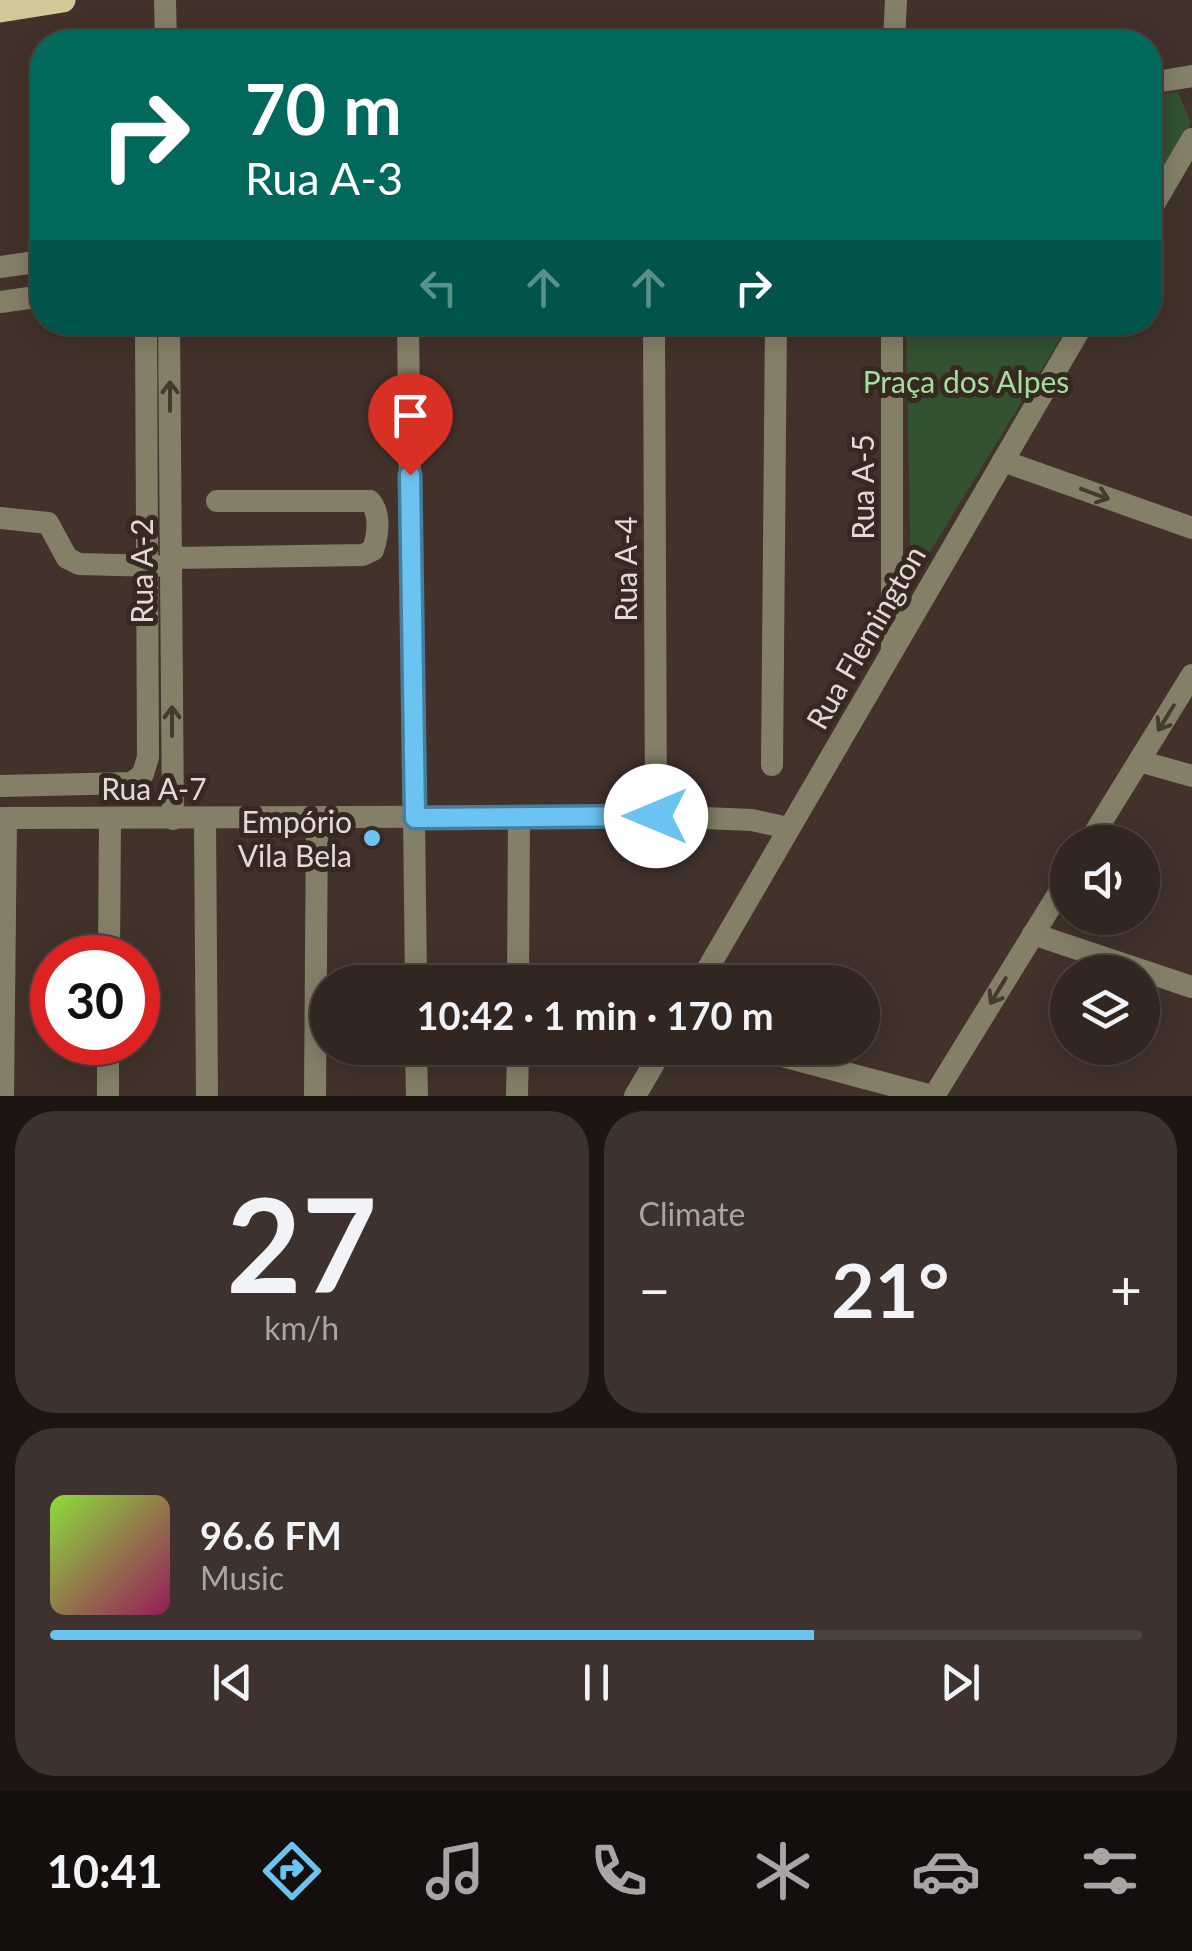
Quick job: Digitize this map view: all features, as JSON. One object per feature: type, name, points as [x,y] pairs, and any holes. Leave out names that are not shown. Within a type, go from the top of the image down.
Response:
[{"type":"main road","points":[[0,10],[63,0]]},
{"type":"street","points":[[166,0],[166,30]]},
{"type":"street","points":[[895,30],[896,0]]},
{"type":"street","points":[[1162,81],[1192,76]]},
{"type":"street","points":[[1162,190],[1192,139]]},
{"type":"street","points":[[0,267],[30,262]]},
{"type":"street","points":[[0,302],[30,298]]},
{"type":"street","points":[[0,786],[132,783],[143,774],[148,757],[144,566],[146,335]]},
{"type":"street","name":"Rua A-2","points":[[169,335],[172,819]]},
{"type":"street","points":[[408,335],[416,965]]},
{"type":"street","name":"Rua A-4","points":[[654,335],[656,816]]},
{"type":"street","points":[[772,765],[776,335]]},
{"type":"street","name":"Rua A-5","points":[[892,335],[892,651]]},
{"type":"street","name":"Rua Flemington","points":[[710,965],[1076,335]]},
{"type":"street","points":[[1003,461],[1192,528]]},
{"type":"street","points":[[0,518],[48,523],[67,558],[79,564],[144,566],[362,556],[373,550],[377,538],[376,509],[370,501],[217,501]]},
{"type":"street","points":[[1100,825],[1192,676]]},
{"type":"street","points":[[1140,760],[1192,776]]},
{"type":"street","points":[[518,965],[520,816]]},
{"type":"street","name":"Rua A-7","points":[[3,818],[656,816],[752,820],[788,828]]},
{"type":"street","points":[[2,1096],[3,818]]},
{"type":"street","points":[[109,935],[110,818]]},
{"type":"street","points":[[315,1096],[316,818]]},
{"type":"street","points":[[205,819],[207,1096]]},
{"type":"street","points":[[816,1065],[933,1096],[1050,908]]},
{"type":"street","points":[[1034,934],[1192,987]]},
{"type":"street","points":[[108,1065],[108,1096]]},
{"type":"street","points":[[416,1065],[416,1096]]},
{"type":"street","points":[[518,1065],[518,1096]]},
{"type":"street","points":[[635,1096],[652,1065]]},
{"type":"green space","points":[[1178,92],[1191,123],[1162,171],[1162,94]]},
{"type":"green space","name":"Praça dos Alpes","points":[[906,335],[1063,335],[911,583]]},
{"type":"place","name":"Empório Vila Bela","points":[[372,838]]},
{"type":"route","points":[[410,475],[415,818],[656,816]]}]
